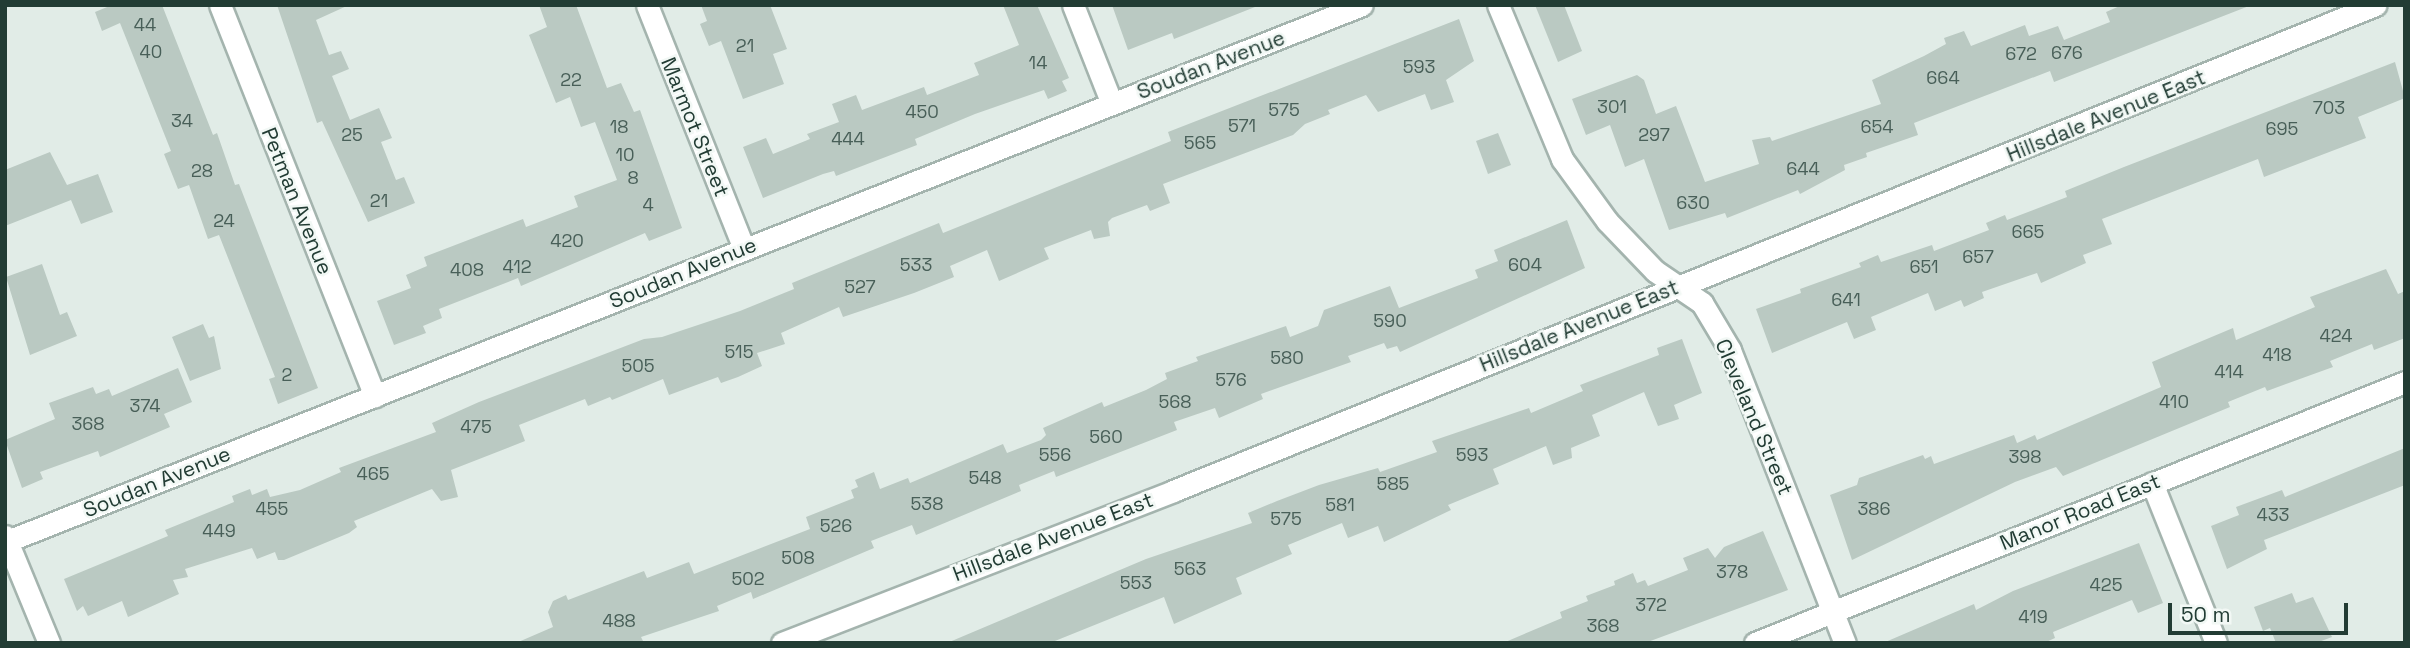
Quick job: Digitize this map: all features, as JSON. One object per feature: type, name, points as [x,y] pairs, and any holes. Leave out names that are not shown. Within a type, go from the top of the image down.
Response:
[{"type":"street","name":"Petman Avenue","points":[[220,5],[375,396]]},
{"type":"street","name":"Marmot Street","points":[[647,5],[744,249]]},
{"type":"street","points":[[1073,5],[1112,104]]},
{"type":"street","name":"Soudan Avenue","points":[[6,540],[1362,5]]},
{"type":"street","name":"Cleveland Street","points":[[1498,5],[1562,159],[1606,221],[1655,271],[1702,303],[1730,350],[1845,643]]},
{"type":"street","name":"Hillsdale Avenue East","points":[[782,643],[2375,5]]},
{"type":"street","name":"Manor Road East","points":[[1755,643],[2405,382]]},
{"type":"street","points":[[2152,483],[2216,643]]},
{"type":"street","points":[[6,540],[49,643]]},
{"type":"building","points":[[112,5],[162,5],[213,135],[217,133],[235,185],[239,184],[318,388],[278,404],[269,379],[275,377],[219,235],[208,239],[189,185],[178,189],[164,154],[171,151],[120,23],[102,31],[95,12]]},
{"type":"building","points":[[277,5],[349,5],[316,20],[329,55],[341,51],[349,69],[332,76],[350,120],[379,108],[392,138],[381,142],[396,180],[404,177],[415,203],[368,222],[322,121],[317,123]]},
{"type":"building","points":[[539,5],[576,5],[607,88],[621,83],[634,112],[640,110],[682,228],[649,241],[645,233],[521,286],[518,278],[439,309],[442,318],[423,326],[426,333],[394,345],[377,301],[411,288],[406,275],[427,266],[424,257],[523,219],[526,227],[578,207],[574,196],[617,180],[595,122],[581,127],[570,97],[556,103],[529,35],[547,27]]},
{"type":"building","points":[[701,5],[770,5],[787,49],[773,54],[784,84],[743,99],[721,41],[709,46],[700,24],[707,21]]},
{"type":"building","points":[[1003,5],[1037,5],[1069,78],[1062,81],[1067,91],[1048,99],[1044,90],[975,114],[915,139],[917,145],[836,176],[834,171],[823,174],[763,198],[743,147],[766,138],[773,154],[810,139],[807,134],[839,122],[832,104],[856,95],[862,110],[924,87],[927,95],[979,75],[974,63],[1019,45]]},
{"type":"building","points":[[1112,5],[1255,7],[1174,39],[1172,33],[1128,50]]},
{"type":"building","points":[[1535,5],[1564,5],[1582,51],[1558,62]]},
{"type":"building","points":[[2122,5],[2249,6],[2054,82],[2050,71],[1914,123],[1918,135],[1866,153],[1867,157],[1844,165],[1845,170],[1800,194],[1798,190],[1727,218],[1725,213],[1669,230],[1644,159],[1625,167],[1610,125],[1586,135],[1572,99],[1637,75],[1644,80],[1656,114],[1676,106],[1705,182],[1759,164],[1752,140],[1770,137],[1772,141],[1881,104],[1872,80],[1946,44],[1944,38],[1964,31],[1971,46],[2025,25],[2029,36],[2058,26],[2064,40],[2110,22],[2106,12]]},
{"type":"building","points":[[1459,19],[1474,61],[1446,80],[1454,102],[1431,110],[1425,94],[1378,112],[1366,95],[1328,110],[1330,114],[1305,124],[1293,135],[1163,184],[1170,203],[1150,211],[1147,205],[1112,218],[1108,222],[1110,236],[1094,239],[1091,230],[1044,248],[1049,259],[999,281],[987,250],[950,266],[954,277],[843,317],[839,307],[781,333],[785,344],[757,353],[762,366],[738,377],[721,383],[718,377],[669,395],[663,379],[612,400],[610,397],[588,406],[585,399],[519,425],[525,441],[451,470],[458,497],[441,501],[432,489],[354,521],[357,527],[349,533],[284,560],[278,560],[275,552],[257,559],[252,548],[185,569],[188,577],[173,580],[179,594],[128,617],[122,601],[88,616],[83,606],[77,611],[64,579],[168,536],[165,530],[234,502],[232,496],[250,489],[252,495],[267,489],[270,497],[300,490],[341,472],[339,468],[436,432],[432,423],[479,402],[644,339],[662,337],[740,311],[794,289],[792,283],[939,223],[943,233],[1171,141],[1168,132]]},
{"type":"building","points":[[2395,62],[2405,98],[2358,117],[2366,138],[2264,177],[2258,159],[2102,219],[2112,244],[2083,255],[2086,263],[2041,283],[2037,273],[1982,292],[1984,298],[1964,307],[1961,300],[1935,311],[1928,293],[1871,317],[1876,330],[1854,339],[1847,322],[1772,353],[1756,309],[1801,293],[1800,289],[1861,267],[1859,263],[1878,255],[1881,262],[1932,245],[1934,251],[1989,230],[1986,223],[2005,215],[2007,220],[2067,197],[2065,191]]},
{"type":"building","points":[[1498,133],[1511,165],[1488,174],[1476,141]]},
{"type":"building","points":[[50,152],[67,185],[98,174],[113,212],[81,224],[71,200],[5,226],[5,170]]},
{"type":"building","points":[[1567,220],[1585,268],[1400,352],[1397,346],[1387,349],[1384,343],[1348,356],[1351,362],[1261,394],[1263,399],[1219,418],[1215,408],[1174,422],[1177,430],[1056,477],[1054,471],[1019,485],[1021,491],[916,535],[912,525],[871,541],[874,548],[753,599],[751,592],[717,606],[719,611],[641,637],[644,643],[516,643],[553,627],[548,612],[553,601],[566,595],[568,600],[644,571],[647,578],[689,562],[694,574],[810,529],[806,517],[854,498],[851,490],[858,487],[855,480],[874,472],[880,489],[908,478],[910,483],[1003,444],[1007,453],[1041,440],[1046,435],[1043,428],[1102,402],[1104,407],[1146,390],[1167,379],[1165,373],[1198,361],[1196,357],[1286,326],[1290,337],[1318,326],[1324,310],[1390,286],[1399,308],[1478,278],[1475,270],[1498,261],[1494,250]]},
{"type":"building","points":[[42,264],[60,315],[67,312],[77,336],[30,355],[6,277]]},
{"type":"building","points":[[2386,269],[2398,294],[2405,291],[2405,338],[2374,350],[2372,344],[2330,361],[2333,367],[2267,391],[2265,387],[2228,402],[2230,407],[2063,476],[2056,467],[2015,482],[1852,560],[1830,495],[1857,485],[1859,478],[1923,455],[1925,459],[1931,456],[1934,464],[2014,435],[2017,443],[2035,435],[2037,440],[2161,387],[2152,362],[2233,328],[2236,340],[2315,307],[2310,297]]},
{"type":"building","points":[[203,324],[209,338],[214,336],[221,369],[190,381],[172,337]]},
{"type":"building","points":[[1682,339],[1702,393],[1674,405],[1679,419],[1658,426],[1644,392],[1592,415],[1600,436],[1571,448],[1572,458],[1553,465],[1546,446],[1493,469],[1499,484],[1448,505],[1451,510],[1384,542],[1378,526],[1348,538],[1342,523],[1288,545],[1292,554],[1236,578],[1242,594],[1174,624],[1164,597],[1050,643],[947,643],[1146,559],[1252,523],[1248,513],[1277,501],[1319,485],[1378,468],[1380,472],[1437,452],[1432,441],[1529,408],[1531,413],[1583,391],[1580,385],[1659,355],[1657,348]]},
{"type":"building","points":[[178,368],[192,402],[164,414],[170,427],[100,457],[98,451],[40,472],[43,479],[22,488],[5,440],[55,419],[49,403],[93,387],[96,394],[109,389],[112,396]]},
{"type":"building","points":[[2405,448],[2405,485],[2264,540],[2267,549],[2227,569],[2211,526],[2239,515],[2236,507],[2282,490],[2285,497]]},
{"type":"building","points":[[1763,531],[1788,590],[1645,643],[1503,643],[1562,618],[1560,612],[1588,601],[1586,596],[1615,585],[1614,581],[1633,573],[1637,583],[1645,580],[1648,586],[1688,570],[1683,558],[1708,548],[1715,558],[1724,547]]},
{"type":"building","points":[[2139,543],[2163,603],[2138,613],[2132,600],[2053,632],[2055,638],[2044,643],[1883,643],[1974,604],[1976,610],[2013,591]]},
{"type":"building","points":[[2292,593],[2296,603],[2313,597],[2332,637],[2316,643],[2276,643],[2270,628],[2263,631],[2254,607]]}]
